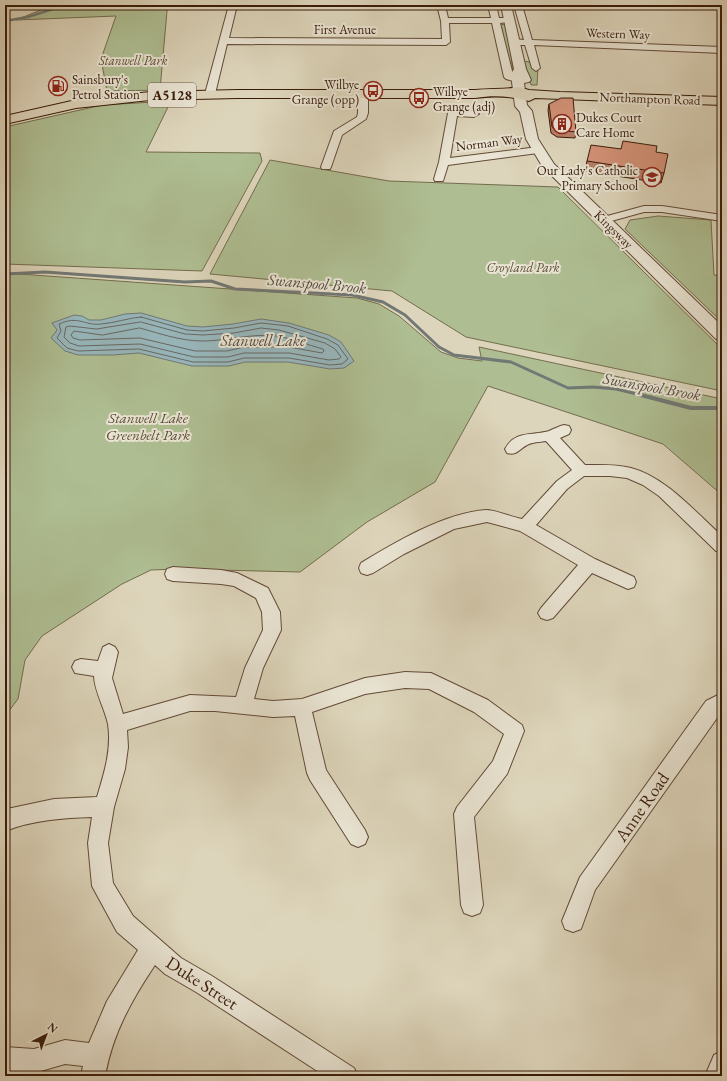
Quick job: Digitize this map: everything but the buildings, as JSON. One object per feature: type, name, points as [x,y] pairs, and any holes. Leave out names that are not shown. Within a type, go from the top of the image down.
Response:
[{"type":"main road","name":"Northampton Road","points":[[475,94],[488,96],[523,91],[553,98],[560,96],[578,96],[722,101]]},
{"type":"main road","name":"Northampton Road","points":[[7,118],[113,98],[210,94],[475,94],[523,91],[565,93],[578,96]]},
{"type":"street","points":[[210,94],[233,5]]},
{"type":"street","points":[[441,5],[445,21],[510,20]]},
{"type":"street","points":[[492,5],[509,77],[523,91]]},
{"type":"street","name":"Kingsway","points":[[506,5],[532,140],[538,150],[549,166],[722,335]]},
{"type":"street","points":[[518,5],[536,68]]},
{"type":"street","points":[[666,5],[722,7]]},
{"type":"street","name":"First Avenue","points":[[223,41],[446,42],[445,21]]},
{"type":"street","name":"Western Way","points":[[514,42],[722,50]]},
{"type":"street","points":[[326,167],[338,133],[361,119],[363,113],[363,94]]},
{"type":"street","name":"Norman Way","points":[[439,179],[454,113],[474,114]]},
{"type":"street","name":"Norman Way","points":[[444,162],[493,157],[538,150]]},
{"type":"street","points":[[604,220],[644,209],[656,209],[722,218]]},
{"type":"street","points":[[512,449],[523,440],[550,436],[564,430]]},
{"type":"street","points":[[550,436],[581,471]]},
{"type":"street","points":[[525,526],[562,484],[581,471],[610,470],[653,476],[664,492],[722,546]]},
{"type":"street","points":[[367,568],[398,549],[451,524],[487,516],[525,526],[589,564],[628,582]]},
{"type":"street","points":[[547,613],[589,564]]},
{"type":"street","points":[[172,574],[237,580],[262,593],[271,612],[272,630],[254,668],[243,706]]},
{"type":"street","name":"Duke Street","points":[[82,667],[107,660],[103,678],[117,724],[118,747],[115,769],[104,808],[98,843],[103,886],[125,924],[173,966],[346,1076]]},
{"type":"street","points":[[117,724],[190,703],[273,709],[302,707],[365,686],[405,680],[432,681],[480,706],[515,731],[500,768],[464,814],[472,905]]},
{"type":"street","name":"Anne Road","points":[[573,921],[587,884],[713,707],[722,701]]},
{"type":"street","points":[[302,707],[317,773],[358,837]]},
{"type":"street","points":[[6,818],[54,808],[104,808]]},
{"type":"street","points":[[5,1060],[34,1061],[65,1052],[95,1066],[111,1017],[129,983],[153,948]]},
{"type":"street","points":[[717,1076],[722,1063]]},
{"type":"green space","name":"Stanwell Park","points":[[53,5],[169,5],[167,11],[160,90],[107,91],[101,59],[116,16],[16,20]]},
{"type":"green space","points":[[501,24],[505,25],[510,42],[513,75],[511,74],[500,26]]},
{"type":"green space","points":[[524,61],[530,62],[538,68],[537,85],[531,85]]},
{"type":"green space","points":[[171,101],[146,152],[260,153],[262,161],[202,271],[5,264],[5,127],[102,105]]},
{"type":"green space","name":"Croyland Park","points":[[270,160],[389,181],[558,187],[722,349],[722,391],[466,337],[392,291],[210,274]]},
{"type":"green space","points":[[658,216],[711,220],[714,275],[722,276],[722,322],[625,229],[630,220]]},
{"type":"green space","name":"Stanwell Lake Greenbelt Park","points":[[5,273],[357,298],[379,304],[399,316],[441,352],[458,358],[482,361],[479,347],[722,399],[722,495],[663,444],[488,386],[435,482],[367,522],[300,572],[177,569],[151,570],[122,584],[42,636],[25,660],[18,699],[5,716]]},
{"type":"water","name":"Stanwell Lake","points":[[141,313],[187,326],[203,327],[261,319],[289,323],[329,335],[341,342],[354,361],[344,368],[330,369],[288,362],[245,362],[229,366],[192,366],[139,353],[78,355],[65,351],[51,338],[57,330],[52,323],[74,315],[82,316],[89,320],[101,320],[125,314]]},
{"type":"waterway","points":[[5,21],[28,17],[65,5]]},
{"type":"waterway","name":"Swanspool Brook","points":[[5,274],[45,272],[185,282],[211,281],[235,289],[352,295],[383,302],[405,315],[439,347],[454,355],[511,362],[568,388],[593,387],[616,389],[639,395]]},
{"type":"waterway","name":"Swanspool Brook","points":[[639,395],[691,408],[722,408]]},
{"type":"place","name":"Sainsbury's Petrol Station","points":[[58,86]]},
{"type":"place","name":"Wilbye Grange (opp)","points":[[373,91]]},
{"type":"place","name":"Wilbye Grange (adj)","points":[[419,98]]},
{"type":"place","name":"Dukes Court Care Home","points":[[562,124]]},
{"type":"place","name":"Our Lady's Catholic Primary School","points":[[652,177]]}]
